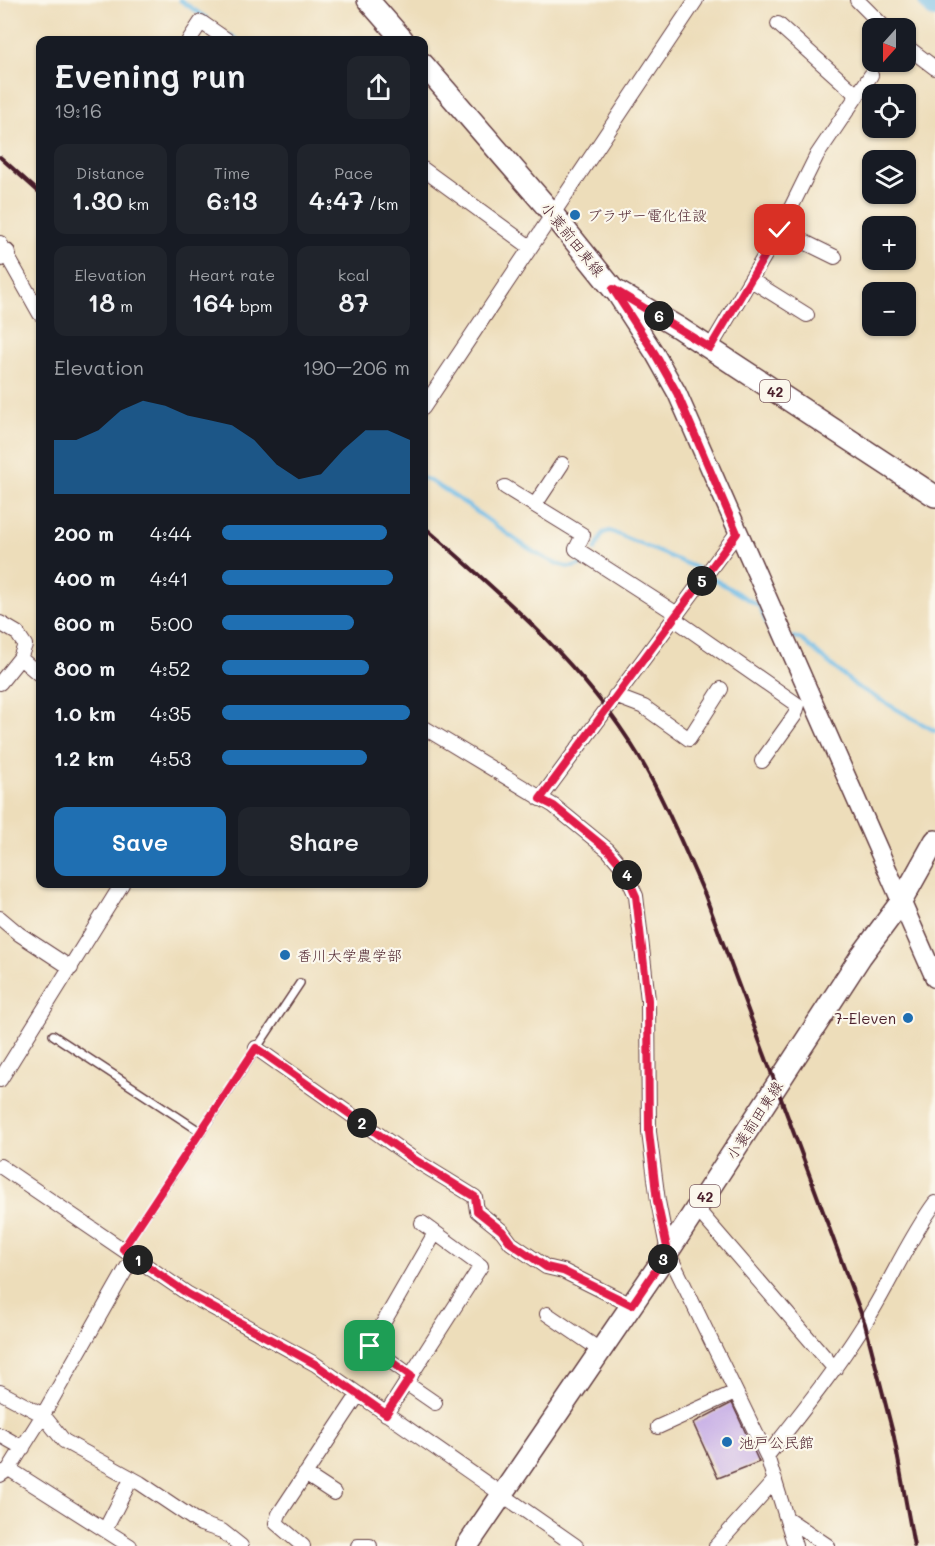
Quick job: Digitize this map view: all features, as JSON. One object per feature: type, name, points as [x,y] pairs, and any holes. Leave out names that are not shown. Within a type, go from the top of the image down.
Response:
[{"type":"main road","points":[[368,0],[400,36]]},
{"type":"main road","name":"小蓑前田東線","points":[[428,70],[552,213],[613,289],[710,348],[935,496]]},
{"type":"main road","name":"小蓑前田東線","points":[[467,1546],[668,1252],[861,956],[902,902],[935,842]]},
{"type":"street","points":[[428,400],[552,213],[658,61],[696,0]]},
{"type":"street","points":[[857,0],[875,18]]},
{"type":"street","points":[[192,36],[201,22],[221,36]]},
{"type":"street","points":[[778,24],[857,95]]},
{"type":"street","points":[[916,54],[935,68]]},
{"type":"street","points":[[710,348],[780,230],[817,155],[871,75]]},
{"type":"street","points":[[428,173],[530,247]]},
{"type":"street","points":[[780,230],[835,257]]},
{"type":"street","points":[[2,251],[36,307]]},
{"type":"street","points":[[751,280],[807,315]]},
{"type":"street","points":[[613,289],[677,393],[737,533],[805,702],[902,902],[935,978]]},
{"type":"street","points":[[535,505],[562,464]]},
{"type":"street","points":[[506,487],[583,536],[576,549],[805,702]]},
{"type":"street","points":[[540,799],[737,533]]},
{"type":"street","points":[[0,622],[17,633],[25,645],[20,658],[0,683]]},
{"type":"street","points":[[20,658],[36,672]]},
{"type":"street","points":[[615,696],[644,707],[689,739],[721,689]]},
{"type":"street","points":[[762,761],[805,702]]},
{"type":"street","points":[[428,730],[470,753],[554,806],[608,850],[624,869],[636,896],[648,1000],[649,1132],[657,1201],[668,1252],[767,1456],[795,1546]]},
{"type":"street","points":[[0,1080],[120,888]]},
{"type":"street","points":[[0,918],[19,934],[71,968]]},
{"type":"street","points":[[256,1048],[415,1160],[475,1197],[477,1211],[502,1231],[511,1243],[546,1267],[563,1271],[632,1305]]},
{"type":"street","points":[[0,1166],[188,1294],[315,1364],[576,1546]]},
{"type":"street","points":[[767,1456],[835,1369],[865,1324],[893,1271],[935,1203]]},
{"type":"street","points":[[696,1208],[835,1369]]},
{"type":"street","points":[[386,1414],[481,1266],[422,1223]]},
{"type":"street","points":[[435,1233],[370,1346],[435,1403]]},
{"type":"street","points":[[128,1253],[43,1415],[23,1448],[4,1472],[130,1546]]},
{"type":"street","points":[[547,1314],[600,1350]]},
{"type":"street","points":[[0,1392],[43,1415],[64,1441],[140,1483],[201,1524],[222,1531],[241,1546]]},
{"type":"street","points":[[658,1427],[735,1392]]},
{"type":"street","points":[[303,1546],[276,1523],[279,1514],[358,1395]]},
{"type":"street","points":[[0,1435],[23,1448]]},
{"type":"street","points":[[305,1474],[334,1493]]},
{"type":"street","points":[[716,1546],[775,1480]]},
{"type":"street","points":[[105,1530],[127,1487]]},
{"type":"street","points":[[788,1519],[828,1546]]},
{"type":"street","points":[[358,1546],[370,1546]]},
{"type":"lane","points":[[128,1253],[201,1132],[300,983]]},
{"type":"lane","points":[[53,1035],[201,1132]]},
{"type":"building","name":"池戸公民館","points":[[732,1403],[759,1462],[718,1478],[693,1423]]},
{"type":"waterway","points":[[180,0],[206,18]]},
{"type":"waterway","points":[[930,0],[935,6]]},
{"type":"waterway","points":[[428,481],[540,555],[558,564],[571,567],[585,563]]},
{"type":"waterway","points":[[595,550],[603,533],[610,531],[699,569]]},
{"type":"waterway","points":[[714,579],[759,606],[773,638]]},
{"type":"waterway","points":[[794,637],[802,640],[856,686],[935,731]]},
{"type":"railway","points":[[0,157],[36,189]]},
{"type":"railway","points":[[428,530],[540,632],[593,691],[638,755],[665,806],[705,895],[865,1324],[894,1437],[914,1546]]},
{"type":"place","name":"ブラザー電化住設","points":[[575,215]]},
{"type":"place","name":"香川大学農学部","points":[[285,955]]},
{"type":"place","name":"7-Eleven","points":[[908,1018]]},
{"type":"place","name":"池戸公民館","points":[[727,1442]]},
{"type":"route","points":[[370,1346],[411,1376],[386,1414],[315,1364],[188,1294],[123,1249],[256,1048],[415,1160],[475,1197],[477,1211],[502,1231],[511,1243],[546,1267],[563,1271],[632,1305],[668,1252],[657,1201],[649,1132],[648,1000],[636,896],[624,869],[608,850],[554,806],[540,799],[737,533],[677,393],[613,289],[710,348],[780,230]]}]
